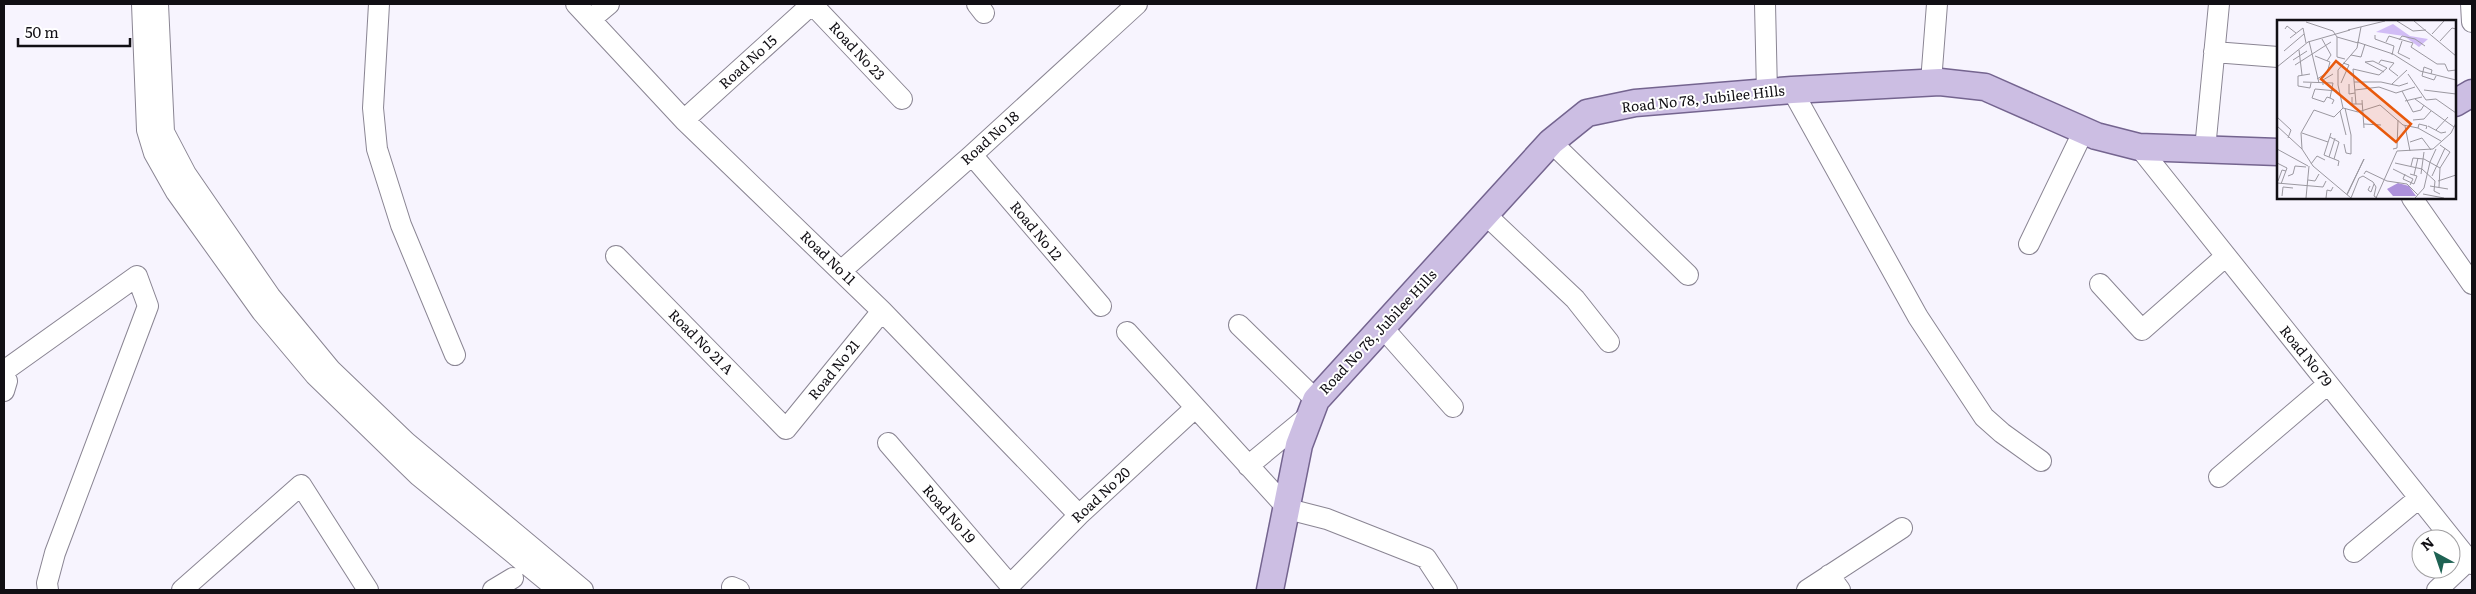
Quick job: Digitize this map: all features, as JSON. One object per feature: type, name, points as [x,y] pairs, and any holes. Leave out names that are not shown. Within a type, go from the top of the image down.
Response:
[{"type":"main road","name":"Road No 78, Jubilee Hills","points":[[1270,590],[1288,509],[1299,445],[1313,407],[1551,142],[1587,114],[1635,103],[1792,90],[1931,82],[1985,87],[2096,136],[2139,147],[2277,152]]},
{"type":"main road","points":[[2456,103],[2472,93]]},
{"type":"street","points":[[142,4],[147,130],[158,159],[182,200],[262,312],[315,374],[419,476],[558,590]]},
{"type":"street","points":[[158,4],[164,132],[186,174],[270,296],[326,363],[373,411],[441,473],[583,590]]},
{"type":"street","points":[[379,4],[373,108],[377,149],[402,225],[454,355]]},
{"type":"street","name":"Road No 11","points":[[576,4],[684,120],[841,270],[1079,515]]},
{"type":"street","points":[[591,19],[609,4]]},
{"type":"street","name":"Road No 23","points":[[812,4],[902,99]]},
{"type":"street","name":"Road No 15","points":[[684,120],[812,4]]},
{"type":"street","name":"Road No 18","points":[[841,270],[972,155],[1137,4]]},
{"type":"street","points":[[1765,4],[1766,93]]},
{"type":"street","points":[[1931,82],[1937,4]]},
{"type":"street","points":[[2205,149],[2219,4]]},
{"type":"street","points":[[2471,4],[2472,22]]},
{"type":"street","points":[[2214,52],[2277,57]]},
{"type":"street","points":[[1792,90],[1918,317],[1978,409],[2002,433],[2041,461]]},
{"type":"street","points":[[2029,244],[2084,130]]},
{"type":"street","points":[[1551,142],[1688,275]]},
{"type":"street","name":"Road No 79","points":[[2139,147],[2471,562]]},
{"type":"street","name":"Road No 12","points":[[972,155],[1101,306]]},
{"type":"street","points":[[2413,199],[2472,284]]},
{"type":"street","points":[[1486,215],[1575,299],[1609,342]]},
{"type":"street","name":"Road No 21 A","points":[[616,256],[786,429]]},
{"type":"street","points":[[2100,284],[2142,330],[2226,256]]},
{"type":"street","points":[[4,371],[137,276],[148,306],[55,553],[47,583],[48,590]]},
{"type":"street","name":"Road No 21","points":[[786,429],[882,311]]},
{"type":"street","points":[[1239,324],[1313,407],[1248,466]]},
{"type":"street","points":[[1383,328],[1453,407]]},
{"type":"street","points":[[1127,332],[1194,408],[1288,509],[1327,519],[1426,558],[1447,590]]},
{"type":"street","points":[[4,376],[7,381],[4,391]]},
{"type":"street","points":[[2219,477],[2328,384]]},
{"type":"street","name":"Road No 20","points":[[1010,584],[1079,515],[1194,408]]},
{"type":"street","name":"Road No 19","points":[[888,443],[1010,584]]},
{"type":"street","points":[[182,590],[301,485],[368,590]]},
{"type":"street","points":[[2354,552],[2419,498]]},
{"type":"street","points":[[1807,590],[1835,582],[1902,528]]},
{"type":"street","points":[[2437,590],[2471,562]]},
{"type":"street","points":[[493,590],[513,578]]}]
